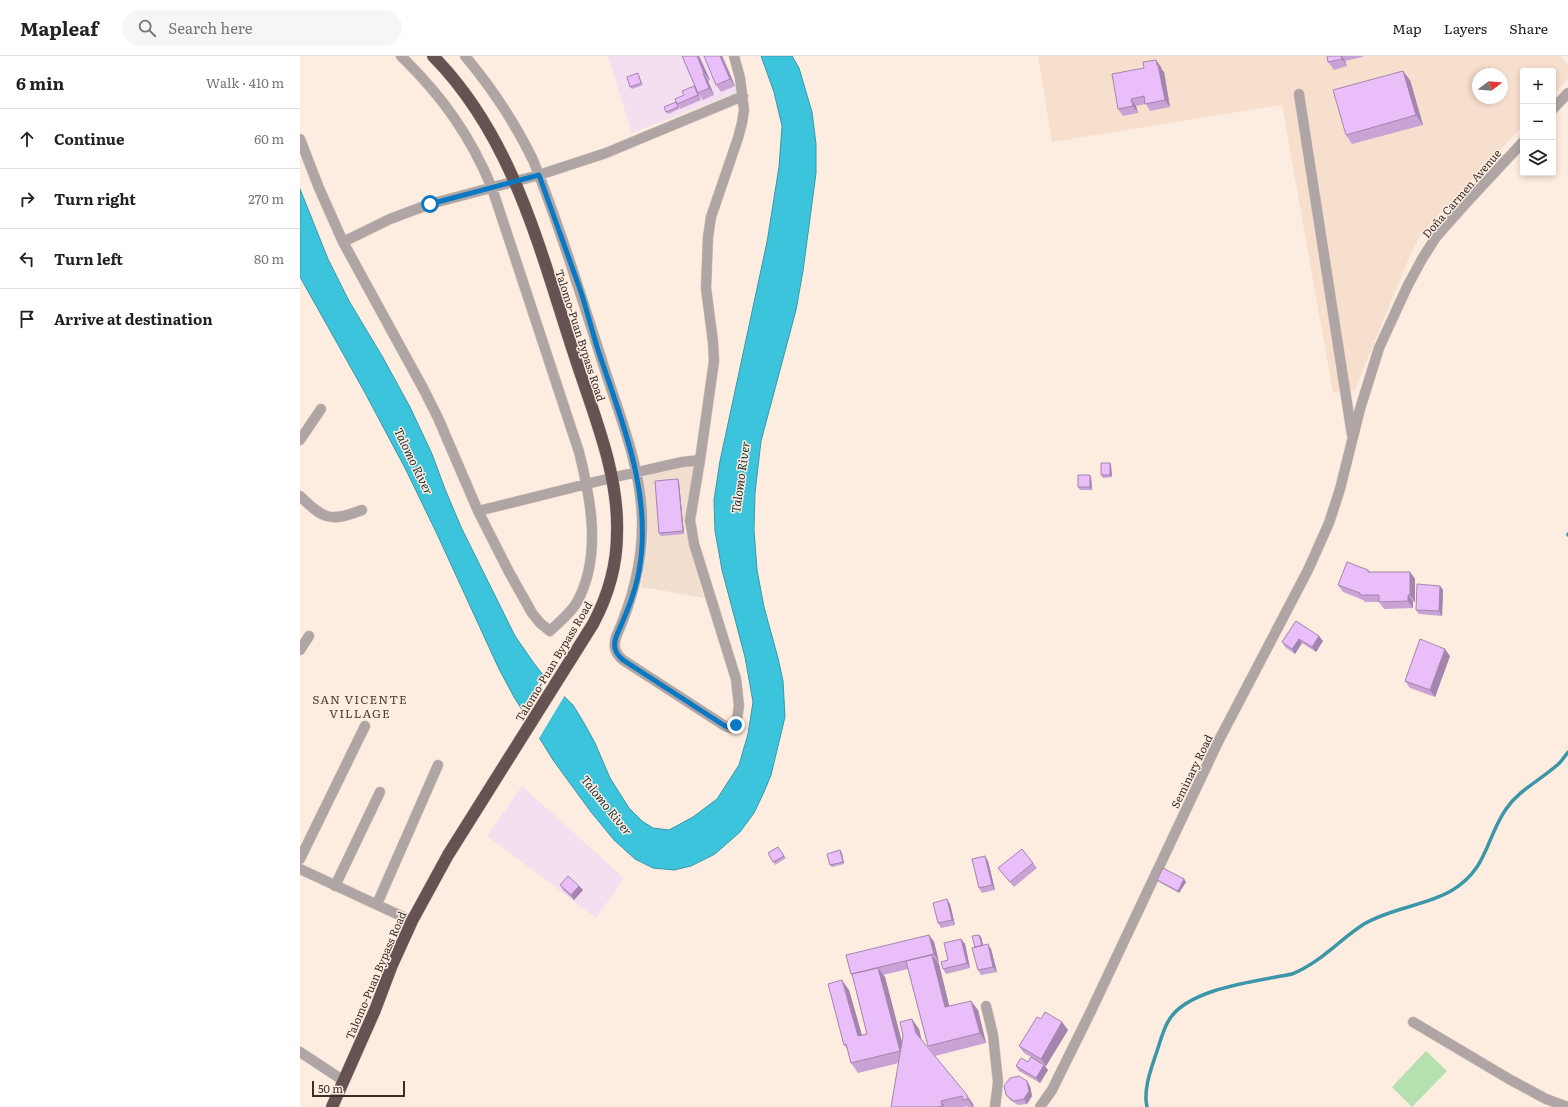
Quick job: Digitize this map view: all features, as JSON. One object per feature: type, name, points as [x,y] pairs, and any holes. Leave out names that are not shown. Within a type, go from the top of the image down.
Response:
[{"type":"highway","name":"Talomo-Puan Bypass Road","points":[[332,1107],[375,1010],[392,965],[412,920],[448,855],[593,624],[602,607],[615,558],[617,532],[616,504],[611,478],[597,426],[531,223],[516,182],[486,122],[453,76],[433,56]]},
{"type":"street","points":[[300,139],[342,242],[424,390],[438,418],[478,511],[525,602],[540,623],[550,631],[577,602],[589,567],[592,547],[592,524],[587,483],[568,414],[492,188],[480,160],[448,107],[431,86],[401,56]]},
{"type":"street","points":[[465,56],[483,78],[505,110],[526,145],[539,175],[581,293],[627,438],[636,472],[642,518],[639,572],[614,643],[615,650],[623,660],[725,726],[731,728],[736,725],[739,706],[736,679],[691,531],[690,520],[714,361],[706,288],[708,236],[711,217],[742,123],[744,110],[740,78],[734,56]]},
{"type":"street","points":[[1556,106],[1568,93]]},
{"type":"street","points":[[1299,94],[1346,389],[1352,441]]},
{"type":"street","points":[[342,242],[408,212],[430,204],[516,182],[606,154],[742,96]]},
{"type":"street","name":"Doña Carmen Avenue","points":[[1352,441],[1360,409],[1379,348],[1398,305],[1422,259],[1436,237],[1520,145]]},
{"type":"street","points":[[300,440],[321,409]]},
{"type":"street","name":"Seminary Road","points":[[1040,1107],[1052,1090],[1088,1017],[1218,742],[1308,570],[1329,523],[1352,441]]},
{"type":"street","points":[[478,511],[587,483],[689,460],[700,460]]},
{"type":"street","points":[[300,496],[312,508],[322,515],[332,518],[343,518],[362,510]]},
{"type":"street","points":[[300,650],[309,636]]},
{"type":"street","points":[[300,859],[365,726]]},
{"type":"street","points":[[377,904],[438,765]]},
{"type":"street","points":[[335,886],[380,792]]},
{"type":"street","points":[[300,869],[412,920]]},
{"type":"street","points":[[986,1006],[992,1035],[998,1082],[996,1107]]},
{"type":"street","points":[[1413,1022],[1509,1079],[1546,1099],[1568,1107]]},
{"type":"street","points":[[300,1052],[344,1082]]},
{"type":"shaded area","points":[[608,56],[724,56],[738,92],[632,133]]},
{"type":"shaded area","points":[[1038,56],[1560,56],[1568,65],[1568,79],[1556,92],[1556,68],[1520,68],[1520,129],[1424,230],[1411,253],[1355,390],[1333,393],[1282,105],[1052,142]]},
{"type":"shaded area","points":[[685,466],[694,466],[686,507],[685,531],[704,598],[641,587],[648,539],[647,512],[642,477]]},
{"type":"shaded area","points":[[522,786],[624,878],[596,918],[487,836]]},
{"type":"green space","points":[[1426,1051],[1447,1071],[1412,1107],[1392,1087]]},
{"type":"water","name":"Talomo River","points":[[761,56],[792,56],[799,68],[812,112],[816,144],[816,173],[803,271],[796,310],[761,441],[755,493],[754,530],[757,570],[764,607],[783,681],[785,717],[771,775],[754,813],[740,832],[715,854],[691,866],[674,870],[653,868],[635,859],[614,840],[591,812],[553,760],[514,697],[499,669],[406,470],[364,391],[300,277],[300,189],[328,259],[349,301],[410,407],[432,454],[461,527],[515,636],[547,680],[573,705],[595,743],[610,778],[629,808],[642,821],[653,828],[669,830],[693,817],[717,799],[739,765],[748,734],[753,702],[745,657],[722,570],[715,531],[714,500],[720,461],[767,242],[779,167],[782,126],[774,92]]},
{"type":"pier","points":[[544,674],[565,695],[538,740],[520,712]]},
{"type":"building","points":[[682,56],[697,56],[709,88],[698,93]]},
{"type":"building","points":[[704,56],[720,56],[730,79],[716,85]]},
{"type":"building","points":[[1327,56],[1341,56],[1342,59],[1328,62]]},
{"type":"building","points":[[1156,60],[1165,100],[1145,104],[1144,96],[1131,99],[1133,106],[1118,109],[1112,74],[1144,68],[1143,62]]},
{"type":"building","points":[[1403,71],[1416,115],[1346,135],[1333,90]]},
{"type":"building","points":[[638,73],[641,83],[630,87],[627,77]]},
{"type":"building","points":[[694,86],[698,95],[677,104],[675,99],[684,95],[682,91]]},
{"type":"building","points":[[676,102],[678,107],[666,112],[664,107]]},
{"type":"building","points":[[1101,463],[1110,463],[1110,475],[1101,475]]},
{"type":"building","points":[[1078,475],[1090,475],[1090,487],[1078,487]]},
{"type":"building","points":[[678,479],[683,531],[659,533],[655,481]]},
{"type":"building","points":[[1347,562],[1368,570],[1368,572],[1410,572],[1410,595],[1408,595],[1408,601],[1379,602],[1379,595],[1360,595],[1360,593],[1338,585]]},
{"type":"building","points":[[1417,584],[1440,586],[1439,611],[1416,610]]},
{"type":"building","points":[[1296,621],[1319,636],[1312,647],[1299,639],[1292,649],[1282,642]]},
{"type":"building","points":[[1420,639],[1445,649],[1430,690],[1405,681]]},
{"type":"building","points":[[778,847],[784,856],[773,862],[768,853]]},
{"type":"building","points":[[1022,849],[1033,863],[1010,882],[998,868]]},
{"type":"building","points":[[840,850],[843,862],[830,865],[827,854]]},
{"type":"building","points":[[985,856],[992,885],[979,888],[972,859]]},
{"type":"building","points":[[1163,868],[1184,879],[1178,891],[1157,880]]},
{"type":"building","points":[[568,876],[579,886],[571,895],[560,885]]},
{"type":"building","points":[[947,899],[952,920],[938,923],[933,903]]},
{"type":"building","points":[[929,935],[934,954],[851,974],[846,955]]},
{"type":"building","points":[[979,935],[982,945],[975,947],[972,936]]},
{"type":"building","points":[[961,939],[967,963],[943,969],[941,962],[948,960],[944,943]]},
{"type":"building","points":[[988,944],[993,967],[978,970],[972,948]]},
{"type":"building","points":[[932,955],[945,1007],[971,1001],[980,1033],[928,1046],[906,961]]},
{"type":"building","points":[[878,968],[900,1051],[851,1063],[846,1044],[844,1045],[828,984],[842,980],[858,1036],[867,1034],[852,974]]},
{"type":"building","points":[[1045,1012],[1062,1022],[1041,1059],[1019,1046],[1037,1017],[1041,1019]]},
{"type":"building","points":[[912,1019],[916,1033],[967,1095],[968,1099],[963,1100],[962,1096],[941,1101],[942,1106],[937,1107],[891,1107],[903,1036],[900,1022]]},
{"type":"building","points":[[1031,1057],[1044,1065],[1036,1078],[1016,1066],[1021,1058],[1028,1062]]},
{"type":"building","points":[[1019,1076],[1027,1081],[1029,1091],[1024,1099],[1014,1101],[1006,1095],[1004,1086],[1010,1078]]},
{"type":"waterway","points":[[1147,1107],[1146,1094],[1152,1066],[1165,1028],[1169,1020],[1178,1009],[1191,1000],[1207,993],[1243,983],[1292,974],[1312,964],[1364,924],[1385,914],[1430,900],[1451,891],[1463,882],[1479,864],[1499,821],[1511,802],[1523,791],[1558,765],[1568,752]]},
{"type":"district","name":"SAN VICENTE VILLAGE","points":[[360,706]]},
{"type":"route","points":[[430,204],[539,175],[581,293],[627,438],[640,492],[642,544],[639,572],[623,622],[614,643],[615,650],[618,656],[623,660],[728,728],[736,725]]}]
